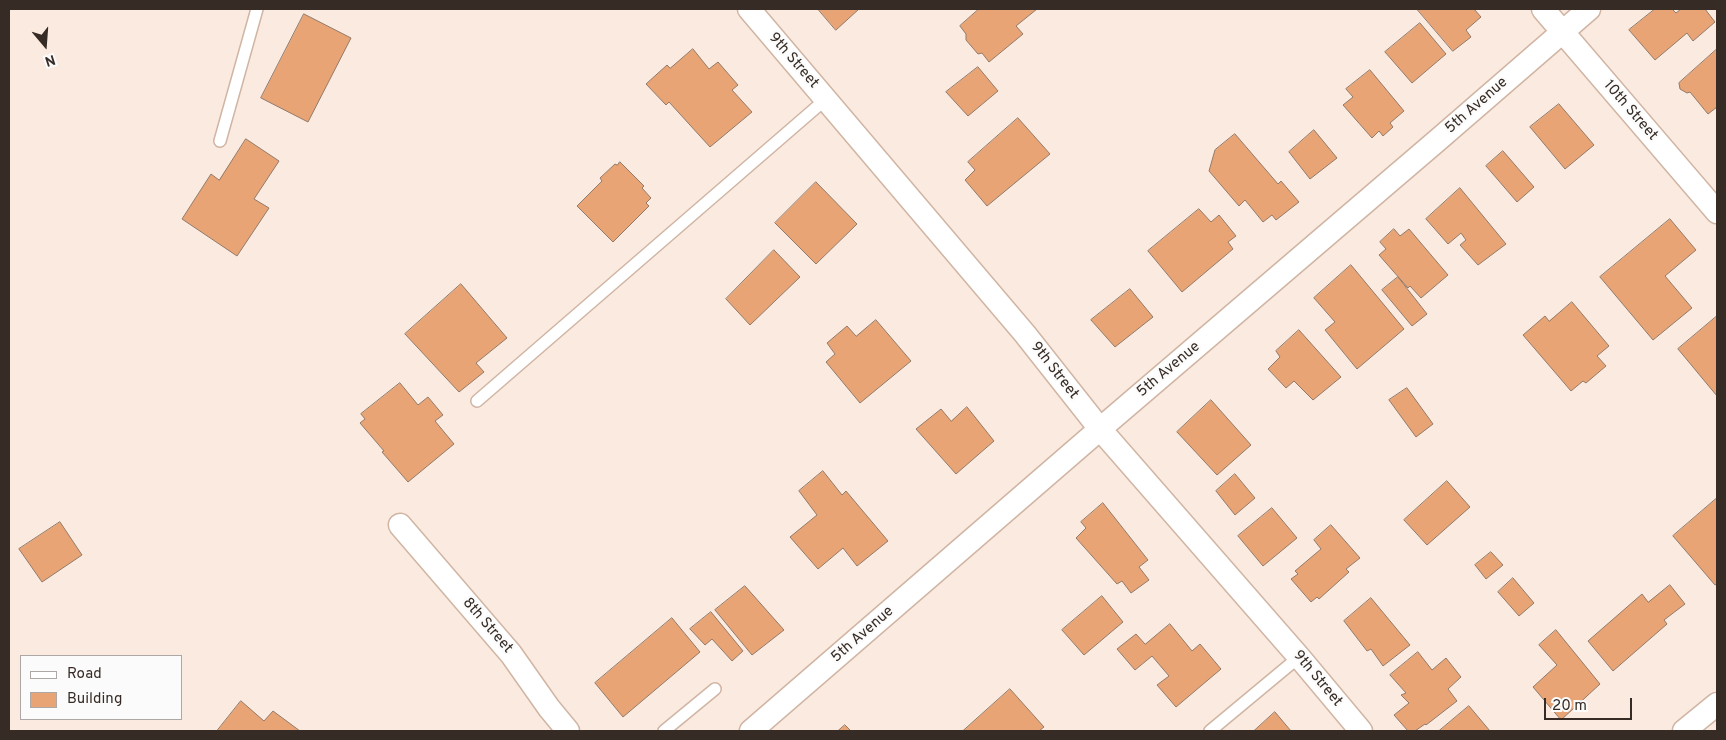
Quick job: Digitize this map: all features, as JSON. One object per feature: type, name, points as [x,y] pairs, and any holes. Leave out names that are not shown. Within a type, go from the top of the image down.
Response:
[{"type":"street","name":"9th Street","points":[[749,9],[1025,334],[1100,429],[1361,731]]},
{"type":"street","name":"10th Street","points":[[1543,9],[1717,212]]},
{"type":"street","name":"5th Avenue","points":[[751,731],[1589,9]]},
{"type":"street","name":"8th Street","points":[[400,525],[511,654],[549,708],[568,731]]},
{"type":"street","points":[[1684,731],[1717,704]]},
{"type":"lane","points":[[220,141],[257,9]]},
{"type":"lane","points":[[477,401],[826,99]]},
{"type":"lane","points":[[1210,731],[1299,657]]},
{"type":"lane","points":[[664,731],[715,689]]},
{"type":"building","points":[[818,9],[859,9],[836,30]]},
{"type":"building","points":[[979,9],[1037,9],[1016,26],[1023,34],[989,62],[982,53],[978,54],[966,40],[966,34],[960,26]]},
{"type":"building","points":[[1417,9],[1474,9],[1481,17],[1466,30],[1471,37],[1453,51]]},
{"type":"building","points":[[1655,9],[1672,9],[1676,13],[1681,9],[1705,9],[1715,22],[1693,41],[1687,33],[1655,60],[1629,30]]},
{"type":"building","points":[[304,14],[351,38],[308,122],[261,98]]},
{"type":"building","points":[[1420,23],[1446,54],[1412,83],[1385,52]]},
{"type":"building","points":[[693,49],[709,69],[718,62],[738,85],[732,90],[752,112],[710,147],[669,102],[666,105],[646,84],[667,65],[670,68]]},
{"type":"building","points":[[1717,49],[1717,107],[1708,114],[1690,92],[1687,93],[1680,89],[1679,83]]},
{"type":"building","points":[[978,67],[998,91],[968,116],[946,92]]},
{"type":"building","points":[[1370,70],[1404,111],[1390,123],[1393,127],[1383,136],[1379,131],[1372,138],[1343,105],[1353,97],[1346,89]]},
{"type":"building","points":[[1559,104],[1594,145],[1565,169],[1530,127]]},
{"type":"building","points":[[1018,118],[1050,154],[987,206],[965,180],[975,170],[968,162]]},
{"type":"building","points":[[1314,130],[1337,158],[1310,179],[1289,152]]},
{"type":"building","points":[[1235,134],[1278,184],[1281,181],[1299,202],[1276,220],[1272,215],[1263,222],[1245,200],[1239,206],[1209,171],[1215,150]]},
{"type":"building","points":[[246,139],[279,161],[254,199],[269,208],[237,256],[182,219],[211,174],[219,180]]},
{"type":"building","points":[[1503,151],[1534,187],[1517,202],[1486,166]]},
{"type":"building","points":[[620,162],[644,186],[642,188],[651,198],[646,203],[649,206],[613,242],[577,206],[602,181],[600,178],[615,164],[617,165]]},
{"type":"building","points":[[816,182],[857,224],[816,264],[775,223]]},
{"type":"building","points":[[1460,188],[1506,244],[1478,265],[1460,245],[1466,240],[1461,233],[1448,244],[1426,219]]},
{"type":"building","points":[[1199,209],[1211,222],[1219,215],[1236,236],[1228,242],[1233,249],[1182,292],[1148,251]]},
{"type":"building","points":[[1670,219],[1696,250],[1665,276],[1692,308],[1653,340],[1600,277]]},
{"type":"building","points":[[1394,229],[1400,236],[1409,229],[1448,275],[1421,298],[1410,286],[1408,288],[1379,255],[1386,249],[1380,242]]},
{"type":"building","points":[[774,250],[800,277],[750,325],[726,299]]},
{"type":"building","points":[[1351,265],[1404,329],[1357,369],[1325,330],[1335,322],[1314,298]]},
{"type":"building","points":[[1398,277],[1427,314],[1412,326],[1382,290]]},
{"type":"building","points":[[461,284],[507,338],[476,363],[484,372],[459,392],[405,334]]},
{"type":"building","points":[[1130,289],[1153,317],[1115,347],[1091,320]]},
{"type":"building","points":[[1572,302],[1609,346],[1597,356],[1606,366],[1586,383],[1583,381],[1571,391],[1523,335],[1545,316],[1549,321]]},
{"type":"building","points":[[1717,316],[1717,396],[1678,349]]},
{"type":"building","points":[[876,320],[911,361],[860,403],[826,362],[835,354],[827,343],[847,326],[856,336]]},
{"type":"building","points":[[1299,330],[1341,377],[1313,400],[1294,381],[1286,388],[1268,369],[1280,357],[1276,351]]},
{"type":"building","points":[[400,383],[418,405],[428,397],[443,415],[435,421],[454,444],[408,482],[360,423],[365,419],[361,414]]},
{"type":"building","points":[[1407,388],[1433,424],[1416,437],[1389,400]]},
{"type":"building","points":[[1211,400],[1251,445],[1217,475],[1177,432]]},
{"type":"building","points":[[967,407],[994,441],[956,474],[916,429],[941,409],[951,421]]},
{"type":"building","points":[[823,471],[842,495],[846,491],[888,541],[857,566],[843,548],[818,569],[790,537],[817,515],[799,491]]},
{"type":"building","points":[[1235,474],[1255,498],[1235,515],[1216,491]]},
{"type":"building","points":[[1447,481],[1470,507],[1427,545],[1404,520]]},
{"type":"building","points":[[1717,498],[1717,584],[1715,585],[1673,536]]},
{"type":"building","points":[[1103,503],[1148,560],[1139,567],[1149,580],[1131,593],[1122,581],[1117,584],[1076,538],[1086,528],[1081,522]]},
{"type":"building","points":[[1272,508],[1297,538],[1263,566],[1238,536]]},
{"type":"building","points":[[60,522],[82,555],[42,582],[19,549]]},
{"type":"building","points":[[1331,525],[1360,558],[1346,569],[1349,572],[1319,599],[1317,597],[1311,602],[1291,579],[1298,574],[1295,571],[1321,549],[1314,540]]},
{"type":"building","points":[[1491,552],[1503,565],[1486,579],[1475,565]]},
{"type":"building","points":[[1513,578],[1534,603],[1519,616],[1498,592]]},
{"type":"building","points":[[1670,585],[1685,604],[1664,620],[1667,624],[1613,671],[1588,641],[1642,594],[1648,602]]},
{"type":"building","points":[[745,586],[784,630],[752,655],[715,610]]},
{"type":"building","points":[[1102,596],[1123,622],[1084,655],[1062,630]]},
{"type":"building","points":[[1371,598],[1410,645],[1383,666],[1371,649],[1367,651],[1344,621]]},
{"type":"building","points":[[711,612],[743,651],[732,661],[712,639],[705,645],[690,629]]},
{"type":"building","points":[[672,618],[700,652],[623,717],[595,683]]},
{"type":"building","points":[[1170,624],[1192,651],[1200,644],[1221,669],[1176,707],[1157,685],[1169,676],[1152,656],[1135,670],[1117,649],[1136,634],[1145,644]]},
{"type":"building","points":[[1556,630],[1600,684],[1561,720],[1533,687],[1557,665],[1539,645]]},
{"type":"building","points":[[1418,652],[1432,670],[1446,658],[1461,677],[1448,689],[1457,701],[1426,725],[1415,731],[1408,731],[1394,715],[1409,703],[1401,695],[1406,693],[1390,675]]},
{"type":"building","points":[[1010,689],[1044,727],[1039,731],[963,731]]},
{"type":"building","points":[[241,701],[264,721],[273,711],[300,731],[217,731]]},
{"type":"building","points":[[1469,706],[1490,731],[1439,731]]},
{"type":"building","points":[[1275,712],[1291,731],[1254,731]]},
{"type":"building","points":[[845,725],[851,731],[838,731]]}]
